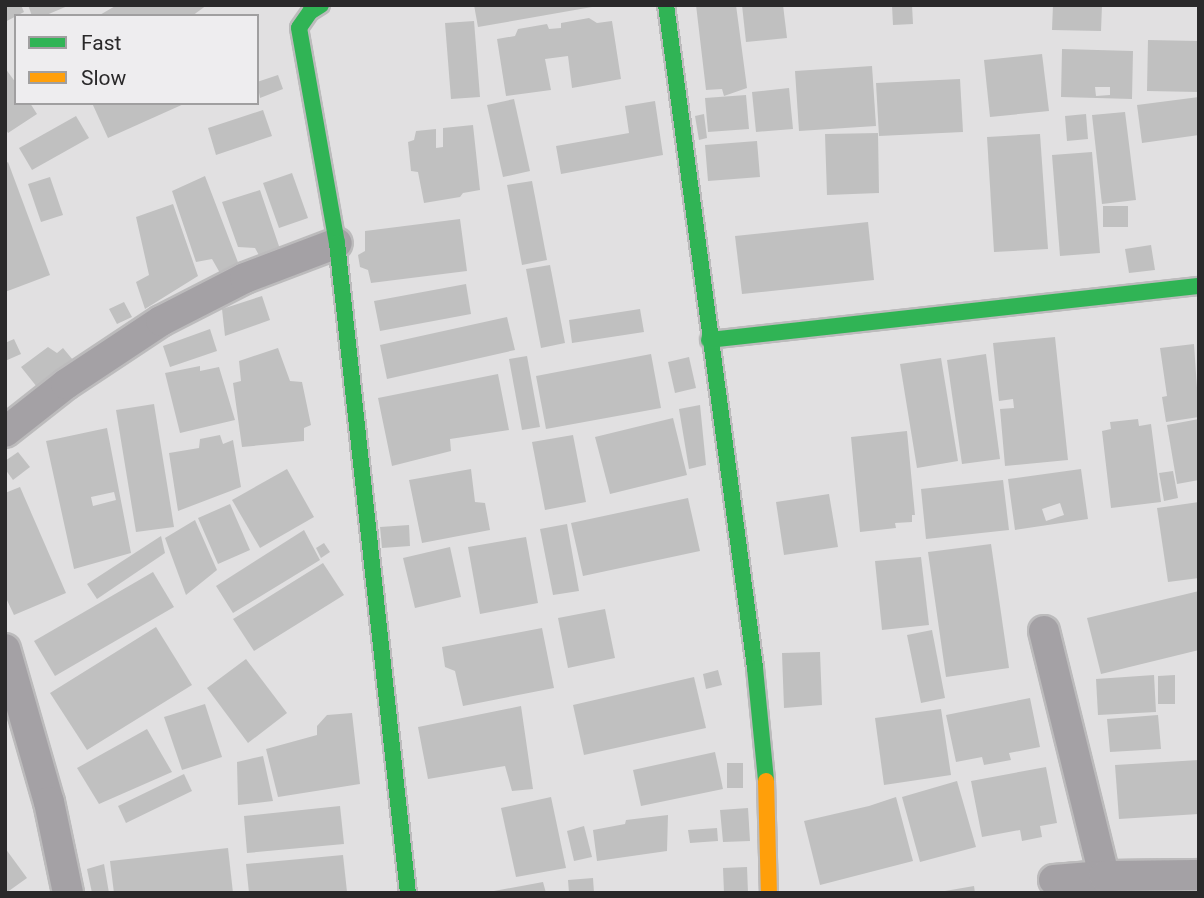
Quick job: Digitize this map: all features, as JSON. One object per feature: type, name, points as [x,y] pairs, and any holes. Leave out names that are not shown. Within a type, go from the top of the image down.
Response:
[{"type":"street","points":[[321,5],[310,12],[299,28],[337,243],[408,893]]},
{"type":"street","points":[[666,5],[755,668],[766,775],[769,893]]},
{"type":"street","points":[[5,432],[66,384],[161,321],[245,278],[337,243]]},
{"type":"street","points":[[709,340],[1199,286]]},
{"type":"street","points":[[1044,631],[1104,876]]},
{"type":"street","points":[[5,649],[48,802],[68,893]]},
{"type":"street","points":[[1054,880],[1104,876],[1199,875]]},
{"type":"building","points":[[5,5],[21,5],[24,12],[14,14],[14,17],[5,22]]},
{"type":"building","points":[[28,5],[70,5],[49,14],[31,14]]},
{"type":"building","points":[[117,5],[207,5],[195,14],[101,14]]},
{"type":"building","points":[[474,5],[592,5],[592,7],[478,27]]},
{"type":"building","points":[[696,5],[736,5],[747,88],[724,96],[722,89],[706,90]]},
{"type":"building","points":[[742,5],[783,5],[787,38],[746,42]]},
{"type":"building","points":[[892,5],[912,5],[913,24],[893,25]]},
{"type":"building","points":[[1053,5],[1102,5],[1101,31],[1052,30]]},
{"type":"building","points":[[589,18],[597,23],[612,21],[621,79],[572,88],[568,56],[545,59],[551,90],[506,96],[497,39],[515,36],[518,29],[547,24],[549,29],[561,28],[561,23]]},
{"type":"building","points":[[474,21],[480,97],[451,99],[445,23]]},
{"type":"building","points":[[1148,40],[1199,41],[1199,92],[1147,91]]},
{"type":"building","points":[[1062,49],[1133,51],[1132,99],[1061,97]],"holes":[[[1095,87],[1110,87],[1110,95],[1096,96]]]},
{"type":"building","points":[[1042,54],[1049,111],[990,117],[984,60]]},
{"type":"building","points":[[872,66],[876,126],[799,131],[795,71]]},
{"type":"building","points":[[5,68],[14,80],[14,105],[31,105],[37,114],[8,133],[5,128]]},
{"type":"building","points":[[278,75],[283,89],[260,98],[259,81]]},
{"type":"building","points":[[960,79],[963,132],[879,136],[876,83]]},
{"type":"building","points":[[789,88],[793,129],[756,132],[752,92]]},
{"type":"building","points":[[746,95],[749,129],[708,132],[705,98]]},
{"type":"building","points":[[1199,97],[1199,135],[1142,143],[1137,105]]},
{"type":"building","points":[[514,99],[530,171],[503,177],[487,105]]},
{"type":"building","points":[[655,101],[663,155],[561,174],[556,146],[629,133],[625,106]]},
{"type":"building","points":[[93,105],[182,105],[108,138]]},
{"type":"building","points":[[263,110],[272,136],[216,155],[208,128]]},
{"type":"building","points":[[1125,112],[1136,200],[1102,204],[1092,115]]},
{"type":"building","points":[[704,114],[707,138],[699,140],[695,116]]},
{"type":"building","points":[[1086,114],[1088,139],[1067,141],[1065,116]]},
{"type":"building","points":[[76,116],[89,138],[32,170],[19,148]]},
{"type":"building","points":[[473,125],[480,190],[463,193],[460,197],[424,203],[418,172],[411,171],[408,142],[414,140],[416,131],[436,129],[436,148],[443,147],[443,128]]},
{"type":"building","points":[[878,133],[879,193],[827,195],[825,134]]},
{"type":"building","points":[[1040,134],[1048,249],[994,252],[987,137]]},
{"type":"building","points":[[757,141],[760,177],[708,181],[705,145]]},
{"type":"building","points":[[1092,152],[1100,253],[1060,256],[1052,155]]},
{"type":"building","points":[[8,162],[50,275],[5,292],[5,164]]},
{"type":"building","points":[[292,173],[308,218],[279,228],[263,183]]},
{"type":"building","points":[[205,176],[239,265],[220,273],[212,259],[196,262],[172,191]]},
{"type":"building","points":[[50,177],[63,215],[41,222],[28,184]]},
{"type":"building","points":[[532,181],[547,260],[522,265],[507,185]]},
{"type":"building","points":[[260,190],[282,255],[261,259],[255,248],[238,247],[222,202]]},
{"type":"building","points":[[173,204],[198,276],[145,309],[136,282],[149,275],[136,217]]},
{"type":"building","points":[[1103,206],[1128,206],[1128,227],[1103,227]]},
{"type":"building","points":[[460,219],[467,271],[371,283],[368,270],[360,267],[358,255],[365,251],[365,231]]},
{"type":"building","points":[[868,222],[874,280],[742,294],[735,236]]},
{"type":"building","points":[[1151,245],[1155,270],[1129,273],[1125,249]]},
{"type":"building","points":[[550,265],[565,343],[541,348],[526,269]]},
{"type":"building","points":[[466,284],[471,314],[380,331],[374,301]]},
{"type":"building","points":[[262,296],[270,320],[225,336],[222,309]]},
{"type":"building","points":[[124,302],[132,317],[117,324],[109,309]]},
{"type":"building","points":[[640,309],[644,332],[572,343],[569,320]]},
{"type":"building","points":[[507,317],[515,350],[387,379],[380,345]]},
{"type":"building","points":[[210,329],[217,351],[170,367],[163,346]]},
{"type":"building","points":[[1055,337],[1068,460],[1005,466],[1000,409],[1014,408],[1013,399],[999,401],[993,343]]},
{"type":"building","points":[[14,339],[21,354],[5,361],[5,343]]},
{"type":"building","points":[[1194,344],[1199,417],[1166,422],[1162,397],[1167,396],[1160,348]]},
{"type":"building","points":[[48,347],[57,353],[63,348],[73,360],[37,387],[21,367]]},
{"type":"building","points":[[278,348],[290,381],[302,382],[311,425],[304,428],[304,441],[242,447],[233,383],[241,381],[239,361]]},
{"type":"building","points":[[651,354],[661,408],[546,429],[536,376]]},
{"type":"building","points":[[986,354],[1000,459],[962,464],[947,360]]},
{"type":"building","points":[[527,356],[540,427],[522,430],[509,359]]},
{"type":"building","points":[[689,357],[696,388],[675,393],[668,362]]},
{"type":"building","points":[[941,358],[958,461],[917,468],[900,364]]},
{"type":"building","points":[[200,366],[200,371],[219,367],[235,420],[180,433],[165,373]]},
{"type":"building","points":[[498,374],[509,430],[450,439],[451,451],[392,466],[378,398]]},
{"type":"building","points":[[154,404],[174,527],[136,532],[116,410]]},
{"type":"building","points":[[700,405],[706,465],[689,469],[679,409]]},
{"type":"building","points":[[673,418],[687,475],[610,494],[595,437]]},
{"type":"building","points":[[1138,419],[1139,426],[1151,424],[1161,502],[1111,508],[1102,431],[1111,429],[1110,422]]},
{"type":"building","points":[[1199,419],[1199,480],[1177,484],[1167,425]]},
{"type":"building","points":[[107,428],[131,553],[74,569],[46,441]],"holes":[[[114,492],[116,500],[93,506],[91,497]]]},
{"type":"building","points":[[907,431],[915,515],[912,515],[912,522],[895,523],[896,528],[860,532],[851,437]]},
{"type":"building","points":[[220,435],[223,444],[233,440],[241,487],[178,511],[169,453],[199,448],[200,439]]},
{"type":"building","points":[[573,435],[586,502],[545,510],[532,442]]},
{"type":"building","points":[[18,452],[30,467],[13,480],[5,469],[5,461]]},
{"type":"building","points":[[287,469],[314,517],[260,548],[232,500]]},
{"type":"building","points":[[471,469],[475,502],[485,503],[490,530],[422,543],[409,480]]},
{"type":"building","points":[[1081,469],[1088,519],[1015,530],[1008,479]],"holes":[[[1060,503],[1064,515],[1046,521],[1042,509]]]},
{"type":"building","points":[[1173,471],[1178,498],[1164,501],[1159,473]]},
{"type":"building","points":[[1003,480],[1009,530],[926,539],[921,489]]},
{"type":"building","points":[[20,487],[66,593],[14,615],[5,596],[5,493]]},
{"type":"building","points":[[829,494],[838,547],[784,555],[776,502]]},
{"type":"building","points":[[688,498],[700,551],[583,576],[571,523]]},
{"type":"building","points":[[1199,502],[1199,578],[1168,582],[1157,508]]},
{"type":"building","points":[[230,504],[250,550],[218,564],[198,518]]},
{"type":"building","points":[[195,520],[217,570],[186,595],[165,538]]},
{"type":"building","points":[[567,524],[579,591],[553,595],[540,529]]},
{"type":"building","points":[[409,525],[410,546],[382,548],[380,527]]},
{"type":"building","points":[[304,530],[320,560],[233,613],[216,586]]},
{"type":"building","points":[[161,536],[165,553],[97,599],[87,584]]},
{"type":"building","points":[[526,537],[538,603],[480,614],[468,547]]},
{"type":"building","points":[[324,543],[330,552],[321,558],[316,548]]},
{"type":"building","points":[[991,544],[1009,668],[946,677],[928,552]]},
{"type":"building","points":[[450,547],[461,597],[415,608],[403,558]]},
{"type":"building","points":[[921,557],[929,625],[882,630],[875,561]]},
{"type":"building","points":[[323,563],[344,595],[254,651],[233,619]]},
{"type":"building","points":[[153,572],[174,607],[55,676],[34,641]]},
{"type":"building","points":[[1199,591],[1199,650],[1101,674],[1087,618]]},
{"type":"building","points":[[605,609],[615,658],[568,668],[558,618]]},
{"type":"building","points":[[156,627],[192,685],[87,750],[50,693]]},
{"type":"building","points":[[542,628],[554,688],[463,706],[455,671],[445,667],[442,647]]},
{"type":"building","points":[[932,630],[945,698],[921,703],[907,635]]},
{"type":"building","points":[[820,652],[822,705],[784,708],[782,653]]},
{"type":"building","points":[[246,659],[287,713],[248,743],[207,688]]},
{"type":"building","points":[[718,670],[722,685],[706,689],[703,674]]},
{"type":"building","points":[[1154,675],[1156,712],[1098,715],[1096,679]]},
{"type":"building","points":[[1175,675],[1175,704],[1158,704],[1158,676]]},
{"type":"building","points":[[694,677],[706,728],[584,755],[573,705]]},
{"type":"building","points":[[1030,698],[1040,747],[1009,753],[1011,760],[984,765],[982,757],[956,762],[946,715]]},
{"type":"building","points":[[205,704],[222,757],[182,770],[164,717]]},
{"type":"building","points":[[521,706],[533,789],[512,791],[505,766],[428,779],[418,727]]},
{"type":"building","points":[[941,709],[951,775],[884,785],[875,718]]},
{"type":"building","points":[[352,713],[360,784],[278,797],[266,749],[317,735],[317,726],[327,715]]},
{"type":"building","points":[[1158,715],[1161,749],[1110,752],[1107,719]]},
{"type":"building","points":[[147,729],[172,772],[99,804],[77,768]]},
{"type":"building","points":[[715,752],[723,789],[641,806],[633,770]]},
{"type":"building","points":[[263,756],[273,801],[238,805],[237,762]]},
{"type":"building","points":[[1199,760],[1199,814],[1119,819],[1115,765]]},
{"type":"building","points":[[727,763],[743,763],[743,788],[727,788]]},
{"type":"building","points":[[1046,767],[1057,823],[1040,826],[1042,837],[1022,841],[1020,830],[982,837],[971,781]]},
{"type":"building","points":[[184,774],[192,791],[126,823],[118,806]]},
{"type":"building","points":[[957,781],[976,847],[920,862],[902,797]]},
{"type":"building","points":[[551,797],[566,868],[516,877],[501,808]]},
{"type":"building","points":[[896,797],[913,861],[820,885],[804,821]]},
{"type":"building","points":[[340,806],[344,844],[247,853],[244,816]]},
{"type":"building","points":[[748,808],[750,841],[723,842],[720,810]]},
{"type":"building","points":[[668,815],[667,851],[597,861],[593,830],[625,824],[626,820]]},
{"type":"building","points":[[584,826],[592,857],[574,861],[567,831]]},
{"type":"building","points":[[717,828],[718,841],[690,843],[688,830]]},
{"type":"building","points":[[5,848],[27,878],[6,893],[5,893]]},
{"type":"building","points":[[228,848],[233,893],[114,893],[110,861]]},
{"type":"building","points":[[343,855],[347,892],[249,893],[246,864]]},
{"type":"building","points":[[104,864],[109,893],[92,893],[87,869]]},
{"type":"building","points":[[747,867],[748,893],[724,893],[723,868]]},
{"type":"building","points":[[593,878],[594,893],[569,893],[568,880]]},
{"type":"building","points":[[543,882],[546,893],[494,893],[494,891]]},
{"type":"building","points":[[974,886],[975,893],[945,891]]},
{"type":"traffic: fast","points":[[321,5],[310,12],[299,28],[337,243],[408,893]]},
{"type":"traffic: fast","points":[[666,5],[755,668],[766,781]]},
{"type":"traffic: fast","points":[[709,340],[1199,286]]},
{"type":"traffic: slow","points":[[766,781],[769,893]]}]
